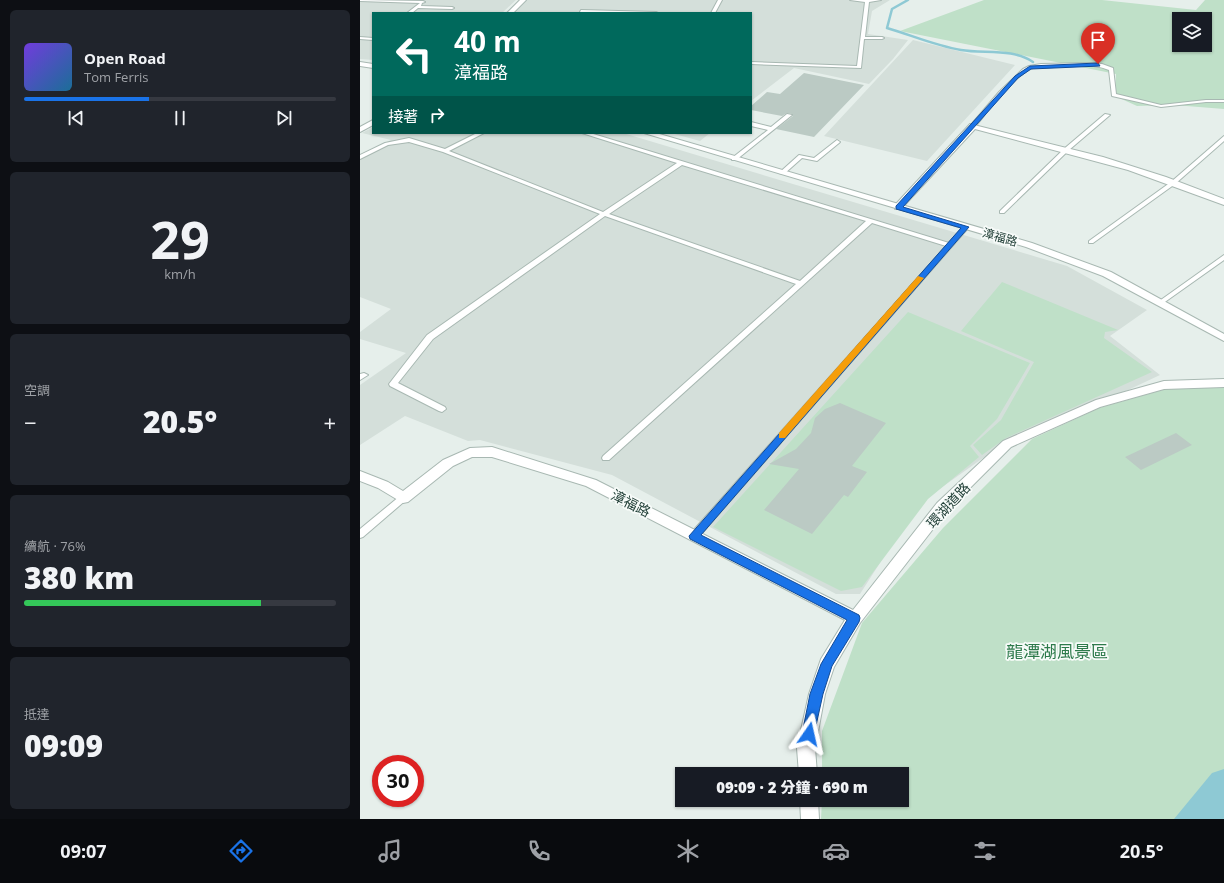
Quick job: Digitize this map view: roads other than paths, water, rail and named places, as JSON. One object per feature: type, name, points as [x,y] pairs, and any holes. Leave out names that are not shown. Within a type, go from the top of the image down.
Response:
[{"type":"street","points":[[511,12],[523,0]]},
{"type":"street","points":[[360,64],[372,66]]},
{"type":"street","points":[[360,130],[372,123]]},
{"type":"street","points":[[898,208],[973,126],[1067,149],[1173,183],[1224,202]]},
{"type":"street","name":"漳福路","points":[[651,134],[898,208],[1029,245],[1107,274],[1224,338]]},
{"type":"street","name":"環湖道路","points":[[807,767],[806,748],[817,694],[827,664],[854,618],[942,507],[1007,444],[1096,404],[1156,387],[1164,385],[1224,383]]},
{"type":"street","name":"漳福路","points":[[403,498],[448,463],[470,453],[492,452],[591,483],[854,618]]},
{"type":"street","points":[[360,476],[383,485],[403,498]]},
{"type":"street","points":[[809,807],[810,819]]},
{"type":"lane","points":[[360,0],[424,1]]},
{"type":"lane","points":[[714,12],[720,0]]},
{"type":"lane","points":[[852,0],[879,0]]},
{"type":"lane","points":[[752,63],[859,67],[868,0]]},
{"type":"lane","points":[[410,12],[424,1]]},
{"type":"lane","points":[[418,7],[452,8]]},
{"type":"lane","points":[[581,11],[618,12]]},
{"type":"lane","points":[[360,38],[372,39]]},
{"type":"lane","points":[[863,38],[882,38]]},
{"type":"lane","points":[[973,126],[1016,77],[1030,67],[1084,64],[1106,67],[1111,69],[1114,95],[1161,106],[1206,101],[1224,101]]},
{"type":"lane","points":[[1002,212],[1067,149],[1107,115]]},
{"type":"lane","points":[[734,159],[788,116]]},
{"type":"lane","points":[[752,124],[772,129]]},
{"type":"lane","points":[[445,151],[479,134]]},
{"type":"lane","points":[[588,134],[950,245]]},
{"type":"lane","points":[[1091,242],[1173,183],[1224,138]]},
{"type":"lane","points":[[360,157],[387,144],[409,140],[445,151],[604,214],[800,284]]},
{"type":"lane","points":[[782,173],[801,156],[815,160],[837,142]]},
{"type":"lane","points":[[442,409],[393,384],[430,337],[604,214],[681,163]]},
{"type":"lane","points":[[606,458],[870,221]]},
{"type":"lane","points":[[694,536],[966,227]]},
{"type":"lane","points":[[1160,303],[1224,257]]},
{"type":"lane","name":"漳福路","points":[[360,534],[403,498]]},
{"type":"water","points":[[1224,769],[1224,819],[1174,819],[1212,773]]},
{"type":"waterway","points":[[908,0],[892,9],[887,28],[952,48],[970,51],[1007,53],[1017,55],[1033,62]]},
{"type":"park label","name":"龍潭湖風景區","points":[[1057,651]]}]
